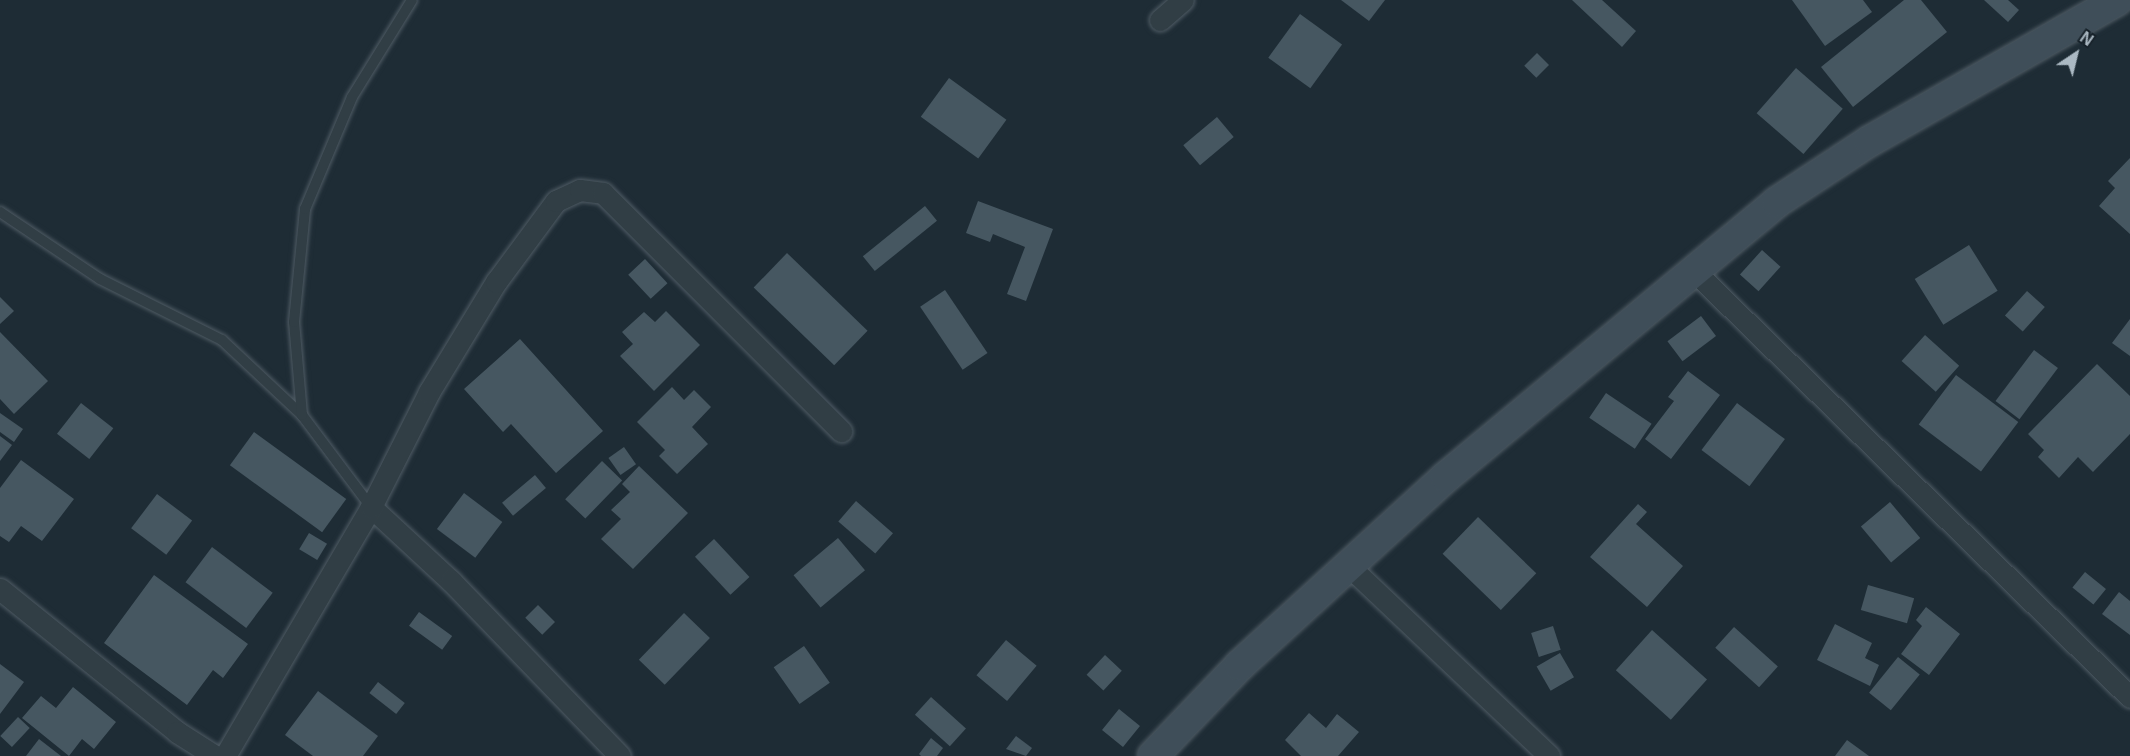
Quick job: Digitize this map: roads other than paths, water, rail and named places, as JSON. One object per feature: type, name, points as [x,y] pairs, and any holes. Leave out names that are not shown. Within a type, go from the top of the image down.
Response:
[{"type":"street","points":[[1160,20],[1183,0]]},
{"type":"street","points":[[1153,756],[1240,665],[1348,566],[1526,408],[1695,272],[1777,202],[1870,141],[2118,0]]},
{"type":"street","points":[[225,756],[371,507],[429,392],[496,282],[556,201],[580,190],[603,193],[841,431]]},
{"type":"street","points":[[1695,272],[2130,698]]},
{"type":"street","points":[[371,507],[451,581],[620,756]]},
{"type":"street","points":[[1348,566],[1549,756]]},
{"type":"street","points":[[0,589],[177,732],[215,756]]},
{"type":"lane","points":[[302,416],[294,322],[305,209],[352,97],[412,0]]},
{"type":"lane","points":[[0,212],[100,279],[222,340],[302,416],[371,507]]}]
